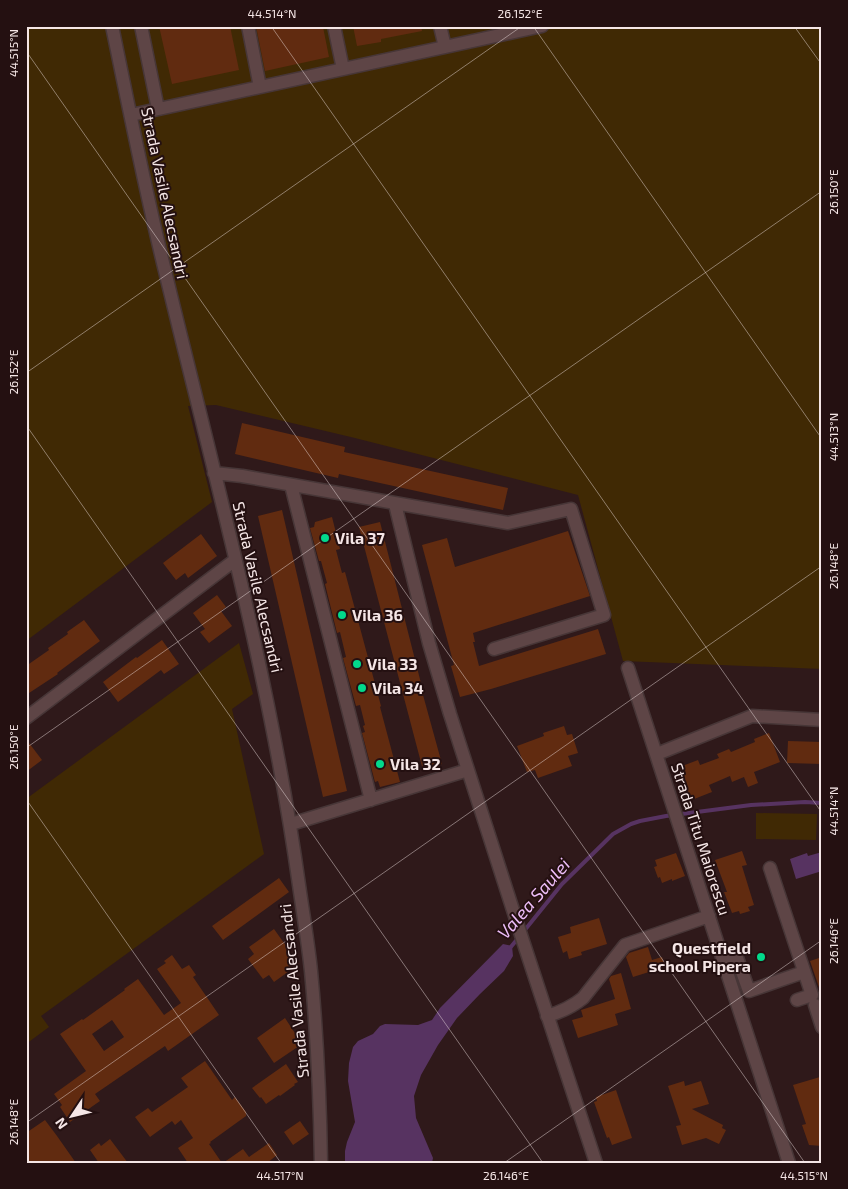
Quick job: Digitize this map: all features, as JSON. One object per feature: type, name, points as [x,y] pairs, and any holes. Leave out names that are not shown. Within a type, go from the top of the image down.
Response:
[{"type":"street","name":"Strada Vasile Alecsandri","points":[[112,26],[164,266],[269,708],[291,824],[311,969],[319,1080],[321,1163]]},
{"type":"street","points":[[140,26],[158,109]]},
{"type":"street","points":[[248,26],[260,87]]},
{"type":"street","points":[[334,26],[343,69]]},
{"type":"street","points":[[440,26],[445,47]]},
{"type":"street","points":[[131,115],[542,26]]},
{"type":"street","points":[[214,473],[242,476],[508,523],[571,509],[604,615],[494,649]]},
{"type":"street","points":[[292,485],[371,800]]},
{"type":"street","points":[[395,504],[429,643],[450,714],[596,1163]]},
{"type":"street","points":[[26,718],[235,560]]},
{"type":"street","name":"Strada Titu Maiorescu","points":[[628,668],[789,1163]]},
{"type":"street","points":[[657,754],[752,716],[822,720]]},
{"type":"street","points":[[291,824],[468,770]]},
{"type":"street","points":[[770,868],[812,995],[797,1000]]},
{"type":"street","points":[[548,1016],[577,1003],[583,998],[626,944],[709,916]]},
{"type":"street","points":[[723,959],[736,955],[749,991],[804,972]]},
{"type":"street","points":[[814,1005],[822,1027]]},
{"type":"shaded area","points":[[26,26],[822,26],[822,669],[623,661],[578,495],[355,438],[216,405],[188,406],[212,502],[26,641]]},
{"type":"shaded area","points":[[239,643],[253,694],[232,709],[264,854],[41,1016],[49,1027],[26,1044],[26,799]]},
{"type":"shaded area","points":[[756,813],[817,814],[816,840],[756,839]]},
{"type":"shaded area","points":[[822,852],[822,871],[796,879],[790,859],[807,853],[808,856]]},
{"type":"shaded area","points":[[503,944],[512,946],[513,956],[504,971],[457,1018],[438,1045],[421,1075],[414,1096],[416,1118],[433,1158],[432,1163],[345,1163],[347,1142],[355,1122],[348,1081],[349,1063],[353,1047],[358,1041],[373,1034],[380,1026],[385,1024],[418,1025],[432,1020],[440,1008]]},
{"type":"building","points":[[159,26],[230,26],[239,70],[172,84]]},
{"type":"building","points":[[256,26],[313,26],[313,29],[323,27],[329,57],[265,71]]},
{"type":"building","points":[[353,26],[421,26],[422,31],[357,46]]},
{"type":"building","points":[[242,423],[345,447],[344,452],[508,488],[503,510],[339,474],[338,478],[235,454]]},
{"type":"building","points":[[282,510],[347,791],[323,797],[258,516]]},
{"type":"building","points":[[332,517],[340,549],[336,550],[342,573],[345,572],[400,782],[380,787],[378,781],[375,782],[362,733],[365,732],[363,726],[365,725],[360,705],[356,706],[343,658],[346,657],[340,632],[337,633],[325,584],[327,583],[310,528],[314,527],[315,522]]},
{"type":"building","points":[[380,522],[442,764],[423,770],[359,527]]},
{"type":"building","points":[[568,531],[590,596],[473,633],[475,642],[473,642],[479,666],[598,629],[606,654],[460,697],[451,666],[454,665],[422,545],[447,538],[455,567]]},
{"type":"building","points":[[201,534],[217,556],[188,578],[185,573],[176,580],[163,563]]},
{"type":"building","points":[[217,595],[226,607],[221,611],[232,626],[209,643],[200,632],[205,629],[193,613]]},
{"type":"building","points":[[84,620],[100,641],[58,674],[26,695],[26,666],[49,650],[48,648]]},
{"type":"building","points":[[162,640],[179,664],[164,674],[161,670],[118,702],[103,682]]},
{"type":"building","points":[[564,726],[567,735],[572,734],[578,753],[568,756],[572,766],[538,778],[535,770],[527,772],[517,746],[544,736],[543,733]]},
{"type":"building","points":[[769,733],[780,762],[754,772],[758,783],[748,787],[744,777],[732,782],[730,776],[709,785],[712,792],[689,801],[677,768],[698,760],[700,765],[719,758],[717,754],[729,749],[731,752],[755,742],[754,739]]},
{"type":"building","points":[[26,739],[42,760],[26,772]]},
{"type":"building","points":[[788,741],[822,742],[822,764],[787,763]]},
{"type":"building","points":[[742,851],[747,865],[742,866],[754,905],[748,907],[750,911],[740,914],[739,911],[732,913],[724,892],[727,892],[715,860]]},
{"type":"building","points":[[676,853],[685,876],[662,883],[654,867],[657,866],[655,860]]},
{"type":"building","points":[[279,878],[289,892],[223,940],[212,926]]},
{"type":"building","points":[[599,918],[607,944],[581,952],[582,955],[569,959],[567,951],[563,953],[558,937],[571,933],[570,927]]},
{"type":"building","points":[[274,929],[299,964],[274,982],[269,975],[263,979],[248,959],[254,954],[249,947]]},
{"type":"building","points":[[648,947],[652,960],[662,957],[665,967],[633,977],[626,957],[629,953]]},
{"type":"building","points":[[172,955],[182,969],[189,965],[196,975],[193,977],[219,1015],[168,1051],[165,1046],[95,1094],[100,1101],[70,1122],[54,1094],[86,1071],[60,1034],[83,1020],[138,979],[164,1015],[181,1003],[157,969],[166,963],[164,961]],"holes":[[[112,1020],[124,1037],[104,1051],[92,1034]]]},
{"type":"building","points":[[822,957],[822,989],[820,990],[810,961]]},
{"type":"building","points":[[621,973],[631,1009],[615,1014],[618,1025],[578,1038],[572,1020],[583,1017],[581,1010],[615,999],[609,979],[611,976]]},
{"type":"building","points":[[285,1018],[302,1044],[274,1063],[257,1038]]},
{"type":"building","points":[[205,1061],[232,1100],[235,1097],[246,1112],[246,1116],[210,1142],[209,1144],[222,1163],[188,1163],[178,1148],[193,1138],[181,1120],[175,1125],[172,1121],[150,1137],[135,1117],[148,1108],[152,1112],[188,1087],[181,1078]]},
{"type":"building","points":[[286,1064],[298,1082],[266,1104],[252,1088]]},
{"type":"building","points":[[820,1077],[822,1082],[822,1146],[809,1145],[802,1125],[806,1124],[793,1085]]},
{"type":"building","points":[[684,1081],[685,1086],[701,1081],[709,1104],[692,1109],[723,1125],[722,1128],[726,1130],[719,1144],[706,1138],[682,1145],[676,1126],[681,1125],[668,1086]]},
{"type":"building","points":[[616,1090],[632,1138],[612,1145],[609,1137],[607,1138],[594,1102],[597,1101],[596,1097]]},
{"type":"building","points":[[45,1120],[76,1163],[26,1163],[26,1133]]},
{"type":"building","points":[[300,1121],[309,1134],[293,1145],[284,1132]]},
{"type":"building","points":[[110,1139],[128,1163],[99,1163],[90,1150],[99,1143],[101,1146]]},
{"type":"building","points":[[269,1143],[277,1155],[267,1163],[223,1163],[243,1149],[249,1157]]},
{"type":"waterway","name":"Valea Saulei","points":[[524,931],[562,884],[613,834],[631,824],[666,816],[751,805],[822,803]]},
{"type":"waterway","name":"Valea Saulei","points":[[510,948],[519,937]]},
{"type":"place","name":"Vila 37","points":[[325,538]]},
{"type":"place","name":"Vila 36","points":[[342,615]]},
{"type":"place","name":"Vila 33","points":[[357,664]]},
{"type":"place","name":"Vila 34","points":[[362,688]]},
{"type":"place","name":"Vila 32","points":[[380,764]]},
{"type":"place","name":"Questfield school Pipera","points":[[761,957]]}]
